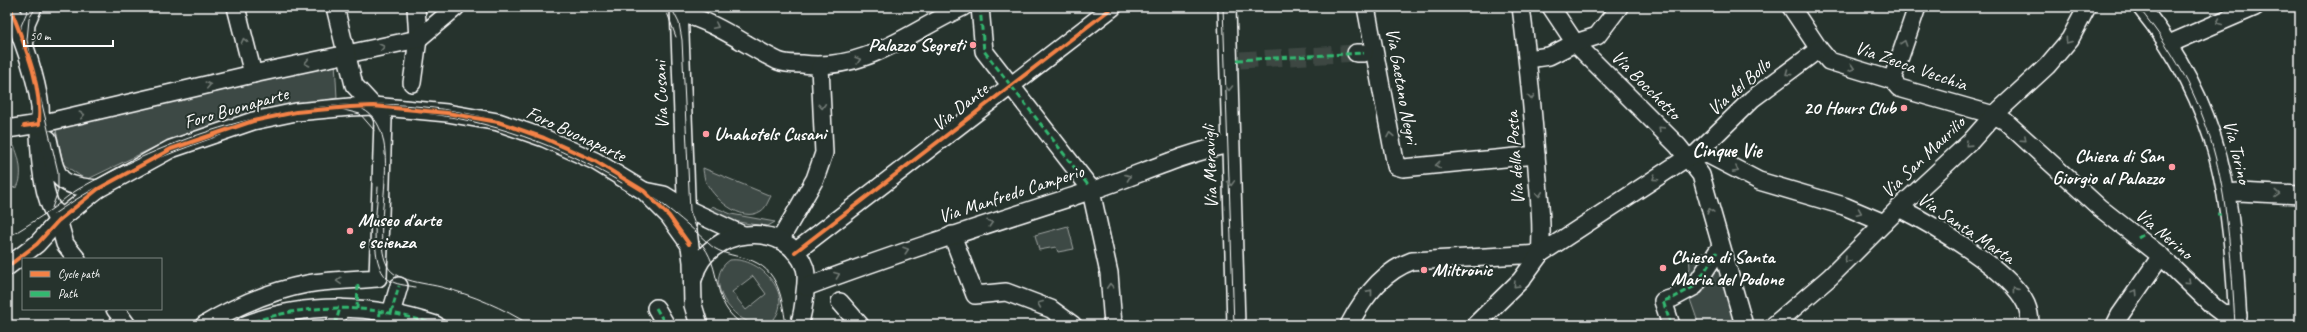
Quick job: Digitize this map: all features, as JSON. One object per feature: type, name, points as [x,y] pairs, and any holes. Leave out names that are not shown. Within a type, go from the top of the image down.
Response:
[{"type":"street","points":[[10,7],[25,43],[41,118],[54,166],[61,180],[69,185],[98,189]]},
{"type":"street","points":[[25,43],[26,24],[33,7]]},
{"type":"street","points":[[236,7],[253,74]]},
{"type":"street","points":[[204,325],[235,308],[288,289],[328,282],[378,278],[383,120],[373,106],[354,85],[345,55],[335,7]]},
{"type":"street","points":[[412,83],[418,40],[416,7]]},
{"type":"street","points":[[418,40],[456,7]]},
{"type":"street","points":[[677,9],[712,24],[780,62],[820,67],[843,64],[873,55],[963,7]]},
{"type":"street","points":[[980,7],[984,51],[1011,85]]},
{"type":"street","name":"Via Dante","points":[[795,252],[1113,7]]},
{"type":"street","name":"Via Meravigli","points":[[1227,7],[1236,325]]},
{"type":"street","name":"Via Gaetano Negri","points":[[1366,7],[1396,166],[1403,168],[1536,155]]},
{"type":"street","name":"Via della Posta","points":[[1521,7],[1528,59],[1536,155],[1542,235],[1540,254]]},
{"type":"street","name":"Via Bocchetto","points":[[1551,7],[1575,43],[1688,157],[1701,175],[1719,250],[1744,325]]},
{"type":"street","points":[[1528,59],[1549,56],[1575,43],[1596,36],[1619,7]]},
{"type":"street","name":"Via Zecca Vecchia","points":[[1791,7],[1819,49],[1829,61],[1892,80],[1899,88],[1994,115]]},
{"type":"street","points":[[1892,80],[1917,7]]},
{"type":"street","name":"Via San Maurilio","points":[[1774,325],[1830,277],[1899,208],[1971,141],[1994,115],[2047,66],[2070,39],[2087,7]]},
{"type":"street","name":"Via Torino","points":[[2141,7],[2169,44],[2192,84],[2205,113],[2219,156],[2226,194],[2238,320]]},
{"type":"street","points":[[2169,44],[2255,7]]},
{"type":"street","name":"Via Cusani","points":[[677,9],[687,209],[693,279],[693,305],[699,325]]},
{"type":"street","name":"Foro Buonaparte","points":[[7,129],[41,118],[418,40]]},
{"type":"street","name":"Via del Bollo","points":[[1540,254],[1688,157],[1696,154],[1752,99],[1819,49]]},
{"type":"street","points":[[780,240],[815,179],[824,153],[820,67]]},
{"type":"street","points":[[339,108],[354,85]]},
{"type":"street","name":"Via Dante","points":[[1011,85],[1089,188]]},
{"type":"street","name":"Foro Buonaparte","points":[[7,267],[37,244],[58,221],[98,189],[171,149],[253,122],[296,112],[373,106],[447,113],[498,122],[544,138],[580,154],[644,191],[669,216],[690,244]]},
{"type":"street","name":"Via Nerino","points":[[1994,115],[2005,121],[2100,208],[2141,236],[2214,308],[2238,320]]},
{"type":"street","points":[[41,118],[44,180],[51,209],[58,221]]},
{"type":"street","name":"Via Manfredo Camperio","points":[[806,287],[1198,150],[1230,144]]},
{"type":"street","points":[[1688,157],[1707,154],[1759,181],[1844,206],[1884,223]]},
{"type":"street","points":[[54,166],[54,196],[58,221],[65,244],[76,258]]},
{"type":"street","points":[[664,194],[671,191],[685,175]]},
{"type":"street","points":[[1089,188],[1109,273],[1113,325]]},
{"type":"street","name":"Foro Buonaparte","points":[[644,191],[664,194],[687,209],[743,235]]},
{"type":"street","points":[[2226,194],[2239,192],[2300,195]]},
{"type":"street","name":"Via Santa Marta","points":[[1899,208],[1937,229],[1985,262],[2012,286],[2025,303],[2030,325]]},
{"type":"street","points":[[693,279],[701,259],[716,244],[726,239],[743,235],[780,240],[795,252],[805,268],[806,287],[802,321]]},
{"type":"street","points":[[952,235],[975,295],[1006,292],[1051,309],[1073,325]]},
{"type":"street","points":[[1671,325],[1663,301],[1673,298],[1695,286],[1719,250]]},
{"type":"street","points":[[1349,325],[1359,307],[1377,285],[1402,264],[1412,260],[1540,254]]},
{"type":"street","points":[[1475,325],[1521,280],[1540,254]]},
{"type":"street","points":[[2115,325],[2120,315],[2161,256]]},
{"type":"street","points":[[357,309],[358,285]]},
{"type":"street","points":[[383,316],[399,286]]},
{"type":"street","points":[[840,302],[860,325]]},
{"type":"street","points":[[335,325],[340,308]]},
{"type":"street","points":[[245,325],[278,313],[340,308],[357,309],[383,316],[436,325]]},
{"type":"street","points":[[656,308],[666,325]]},
{"type":"street","points":[[116,310],[127,325]]},
{"type":"shaded area","points":[[335,61],[337,98],[249,115],[163,143],[86,180],[63,164],[55,125]]},
{"type":"shaded area","points":[[12,143],[19,158],[20,177],[17,187],[7,189],[7,144]]},
{"type":"shaded area","points":[[703,168],[771,196],[766,206],[763,210],[753,214],[745,214],[728,207],[709,187],[705,180]]},
{"type":"shaded area","points":[[712,206],[731,214],[775,222],[768,226],[730,220],[710,209]]},
{"type":"shaded area","points":[[1068,226],[1074,249],[1058,252],[1056,247],[1039,250],[1035,235]]},
{"type":"shaded area","points":[[1716,250],[1735,325],[1699,325],[1684,282],[1690,268],[1689,256]]},
{"type":"shaded area","points":[[730,260],[742,261],[753,265],[764,272],[772,281],[778,292],[780,303],[777,314],[769,324],[757,324],[745,320],[734,313],[720,291],[719,280],[721,269]],"holes":[[[753,276],[766,294],[746,310],[732,292]]]},
{"type":"tunnel","points":[[1240,60],[1356,53]]},
{"type":"tram line","points":[[23,49],[21,26],[29,7]]},
{"type":"tram line","points":[[36,7],[29,19],[27,40],[58,172],[58,191],[52,208]]},
{"type":"tram line","points":[[665,7],[676,37]]},
{"type":"tram line","points":[[671,7],[679,23],[682,40],[690,211],[697,230]]},
{"type":"tram line","points":[[1223,7],[1234,325]]},
{"type":"tram line","points":[[2138,7],[2166,45],[2188,82],[2204,119],[2215,157],[2223,196],[2229,236],[2235,325]]},
{"type":"tram line","points":[[352,105],[370,115],[381,131],[385,152],[382,247],[390,270],[396,275],[408,280],[453,290],[476,298],[509,313],[530,325]]},
{"type":"tram line","points":[[7,238],[44,215],[77,190],[158,150],[240,122],[322,107],[403,105],[483,117],[561,144],[637,185],[715,249],[753,261],[763,266],[775,282],[779,292],[786,325]]},
{"type":"tram line","points":[[340,109],[360,114],[374,130]]},
{"type":"tram line","points":[[416,112],[471,121],[523,136],[573,157],[622,183]]},
{"type":"tram line","points":[[54,214],[93,189],[135,168],[221,135]]},
{"type":"tram line","points":[[378,187],[375,222],[378,261],[382,271],[388,279],[397,284],[415,287]]},
{"type":"tram line","points":[[699,241],[707,252],[712,263],[725,307],[744,325]]},
{"type":"marked path","points":[[980,7],[984,51],[1088,185]]},
{"type":"marked path","points":[[1237,60],[1364,53]]},
{"type":"marked path","points":[[2138,237],[2143,234]]},
{"type":"marked path","points":[[1671,325],[1663,301],[1673,298],[1695,286],[1717,252]]},
{"type":"marked path","points":[[357,309],[358,285]]},
{"type":"marked path","points":[[391,313],[399,286]]},
{"type":"marked path","points":[[245,325],[268,317],[292,312],[340,308],[364,309],[389,313],[436,325]]},
{"type":"marked path","points":[[335,325],[340,308]]},
{"type":"marked path","points":[[656,308],[666,325]]},
{"type":"marked path","points":[[379,325],[380,311]]},
{"type":"cycle path","points":[[10,7],[31,64],[38,94],[39,124],[24,126]]},
{"type":"cycle path","points":[[795,252],[1113,7]]},
{"type":"cycle path","points":[[7,267],[37,244],[58,221],[98,189],[171,149],[253,121],[296,112],[373,106],[447,113],[498,122],[544,138],[595,161],[644,191],[669,216],[689,244]]},
{"type":"place","name":"Palazzo Segreti","points":[[973,45]]},
{"type":"place","name":"20 Hours Club","points":[[1904,108]]},
{"type":"place","name":"Unahotels Cusani","points":[[706,134]]},
{"type":"place","name":"Chiesa di San Giorgio al Palazzo","points":[[2172,167]]},
{"type":"place","name":"Museo d'arte e scienza","points":[[350,231]]},
{"type":"place","name":"Chiesa di Santa Maria del Podone","points":[[1663,268]]},
{"type":"place","name":"Miltronic","points":[[1424,270]]},
{"type":"district","name":"Cinque Vie","points":[[1727,150]]}]
